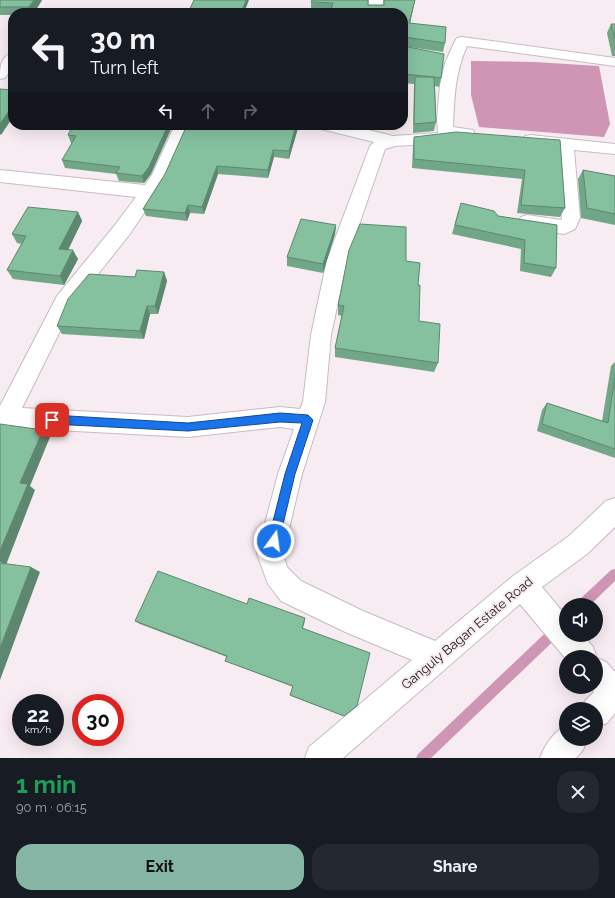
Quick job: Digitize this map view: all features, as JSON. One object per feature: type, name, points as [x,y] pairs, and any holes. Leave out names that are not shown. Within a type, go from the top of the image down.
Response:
[{"type":"street","points":[[483,136],[445,131],[447,85],[446,58],[462,41],[615,62]]},
{"type":"street","points":[[0,75],[8,64]]},
{"type":"street","points":[[180,130],[160,177],[122,230],[64,302],[3,417],[188,427],[280,417],[308,420]]},
{"type":"street","points":[[348,130],[393,141]]},
{"type":"street","points":[[439,657],[353,621],[291,591],[277,575],[270,554],[290,474],[314,402],[321,335],[337,260],[378,146],[393,141],[441,138],[461,134]]},
{"type":"street","points":[[513,138],[615,149]]},
{"type":"street","points":[[509,220],[564,227],[569,224],[571,218],[565,143]]},
{"type":"street","points":[[0,176],[149,192]]},
{"type":"street","name":"Ganguly Bagan Estate Road","points":[[320,758],[439,657],[530,593],[615,510]]},
{"type":"street","points":[[530,593],[575,650]]},
{"type":"street","points":[[555,758],[566,746]]},
{"type":"shaded area","points":[[471,61],[534,62],[599,66],[610,124],[604,137],[479,127],[471,95]]},
{"type":"building","points":[[0,0],[34,0],[29,7],[0,7]]},
{"type":"building","points":[[194,0],[246,0],[243,8],[190,8]]},
{"type":"building","points":[[312,0],[368,0],[368,5],[384,5],[384,0],[415,0],[409,23],[446,27],[445,43],[408,38],[408,8],[332,8],[333,3],[311,2]]},
{"type":"building","points":[[611,24],[615,24],[615,39]]},
{"type":"building","points":[[408,47],[444,54],[441,78],[408,75]]},
{"type":"building","points":[[415,77],[434,77],[436,122],[414,124]]},
{"type":"building","points":[[0,89],[8,90],[8,112],[0,124]]},
{"type":"building","points":[[70,130],[166,130],[149,167],[142,176],[116,173],[120,167],[62,160],[76,136],[68,135]]},
{"type":"building","points":[[185,130],[295,130],[289,151],[273,150],[268,170],[217,166],[202,207],[188,205],[185,213],[143,209],[165,174]]},
{"type":"building","points":[[456,132],[560,140],[565,208],[521,205],[525,170],[414,159],[414,137]]},
{"type":"building","points":[[583,170],[615,176],[615,214],[587,208]]},
{"type":"building","points":[[461,203],[494,211],[498,216],[557,225],[556,268],[524,263],[525,240],[455,225]]},
{"type":"building","points":[[28,207],[78,212],[59,249],[73,250],[60,276],[7,270],[26,236],[12,234]]},
{"type":"building","points":[[301,219],[336,225],[323,264],[287,257]]},
{"type":"building","points":[[360,224],[406,227],[406,261],[420,263],[418,285],[420,285],[419,321],[440,324],[438,363],[335,348],[344,306],[338,305],[349,250]]},
{"type":"building","points":[[137,270],[164,272],[155,306],[147,306],[140,331],[57,326],[68,299],[89,274],[135,277]]},
{"type":"building","points":[[615,377],[615,449],[542,424],[547,403],[608,423]]},
{"type":"building","points":[[0,424],[43,430],[20,483],[28,484],[0,551]]},
{"type":"building","points":[[0,563],[31,567],[0,648]]},
{"type":"building","points":[[158,571],[247,604],[249,598],[305,618],[302,628],[370,653],[357,706],[344,716],[290,695],[293,686],[225,661],[227,656],[135,621]]},
{"type":"waterway","points":[[589,598],[615,574]]},
{"type":"waterway","points":[[422,758],[559,628]]},
{"type":"route","points":[[52,420],[188,427],[280,417],[308,420],[290,474],[274,541]]}]
